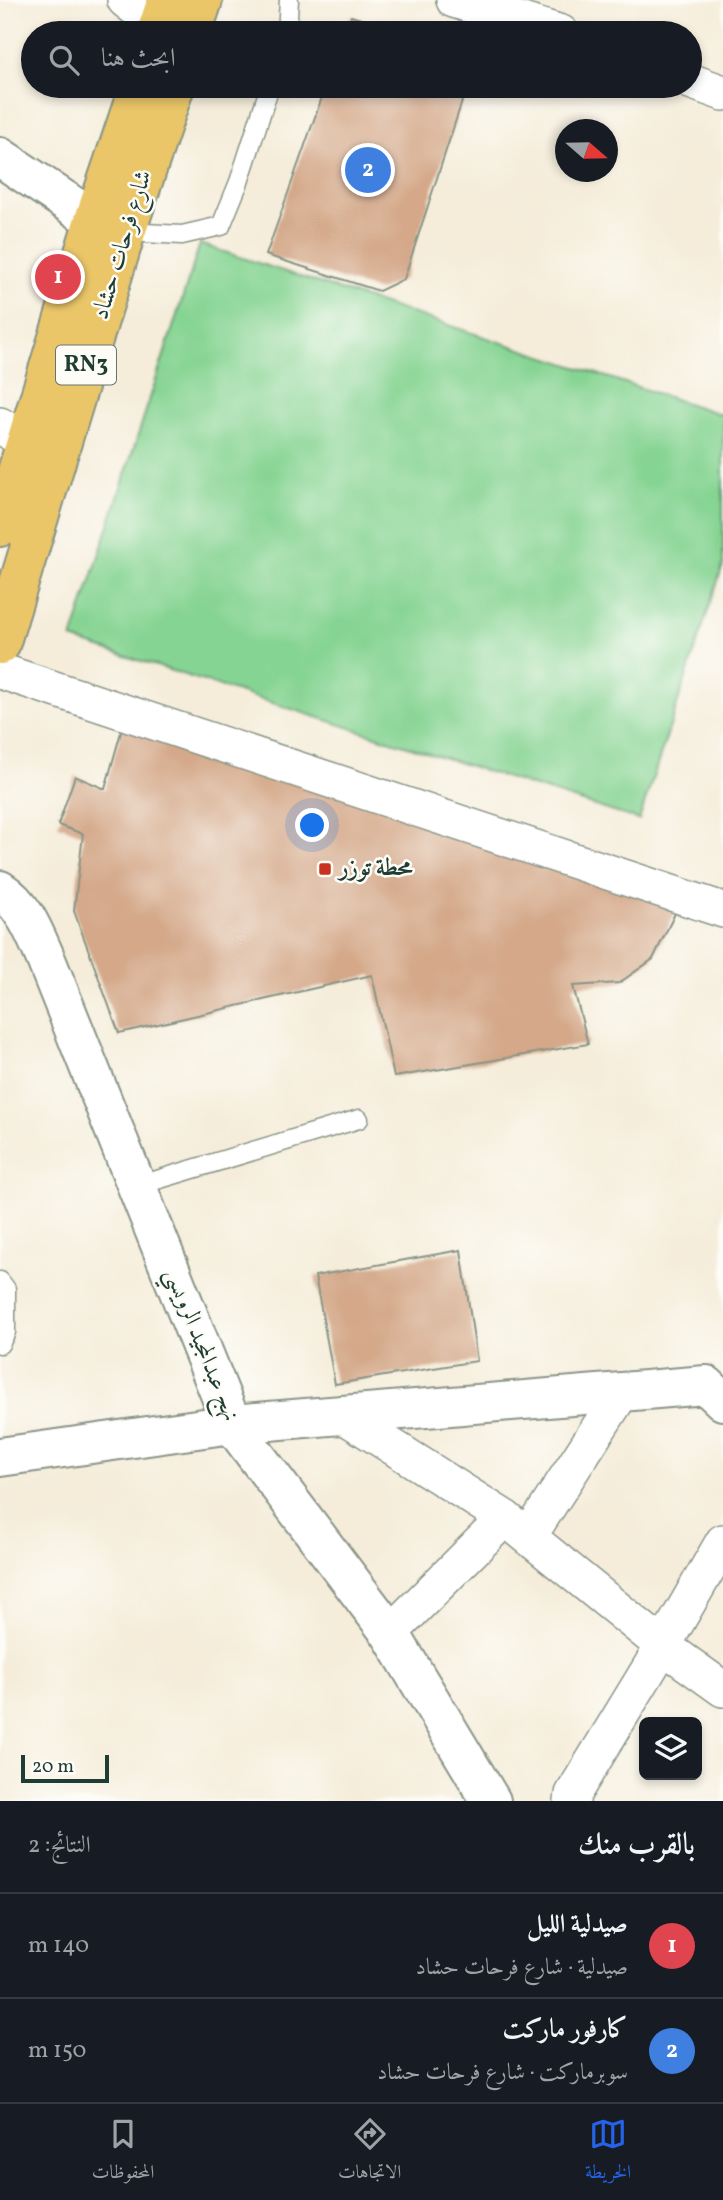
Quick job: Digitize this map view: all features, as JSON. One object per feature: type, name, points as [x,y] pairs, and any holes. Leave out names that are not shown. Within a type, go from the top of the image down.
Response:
[{"type":"main road","points":[[171,21],[203,0]]},
{"type":"main road","name":"شارع فرحات حشاد","points":[[110,226],[137,98]]},
{"type":"main road","name":"شارع فرحات حشاد","points":[[0,527],[28,442],[110,226],[169,98]]},
{"type":"main road","name":"شارع فرحات حشاد","points":[[0,645],[28,442]]},
{"type":"street","points":[[125,0],[164,21]]},
{"type":"street","points":[[454,0],[522,21]]},
{"type":"street","points":[[702,85],[723,93]]},
{"type":"street","points":[[0,157],[110,226]]},
{"type":"street","points":[[0,671],[723,910]]},
{"type":"street","name":"نهج عبدالمجيد الرويسي","points":[[0,890],[17,903],[30,922],[232,1424],[390,1633],[491,1801]]},
{"type":"street","points":[[0,1457],[232,1424],[717,1386]]},
{"type":"street","points":[[390,1633],[517,1527],[622,1392]]},
{"type":"street","points":[[341,1414],[517,1527],[663,1646],[723,1689]]},
{"type":"street","points":[[572,1801],[573,1794],[723,1542]]},
{"type":"lane","points":[[288,21],[289,0]]},
{"type":"lane","points":[[110,226],[181,235],[221,226],[239,182],[266,98]]},
{"type":"lane","points":[[137,1186],[359,1119]]},
{"type":"lane","points":[[0,1282],[6,1289],[6,1332],[0,1344]]},
{"type":"green space","points":[[200,244],[723,415],[723,565],[639,820],[72,639]]},
{"type":"building","points":[[351,16],[367,21],[349,21]]},
{"type":"building","points":[[322,98],[463,98],[404,279],[379,291],[266,255]]},
{"type":"building","name":"محطة توزر","points":[[123,725],[680,903],[653,959],[619,983],[573,986],[588,1044],[394,1077],[372,975],[119,1033],[74,911],[83,834],[58,825],[75,776],[105,789]]},
{"type":"building","points":[[461,1250],[477,1361],[335,1384],[315,1276]]},
{"type":"place","name":"كارفور ماركت","points":[[368,170]]},
{"type":"place","name":"صيدلية الليل","points":[[58,277]]},
{"type":"place","name":"محطة توزر","points":[[325,869]]}]
